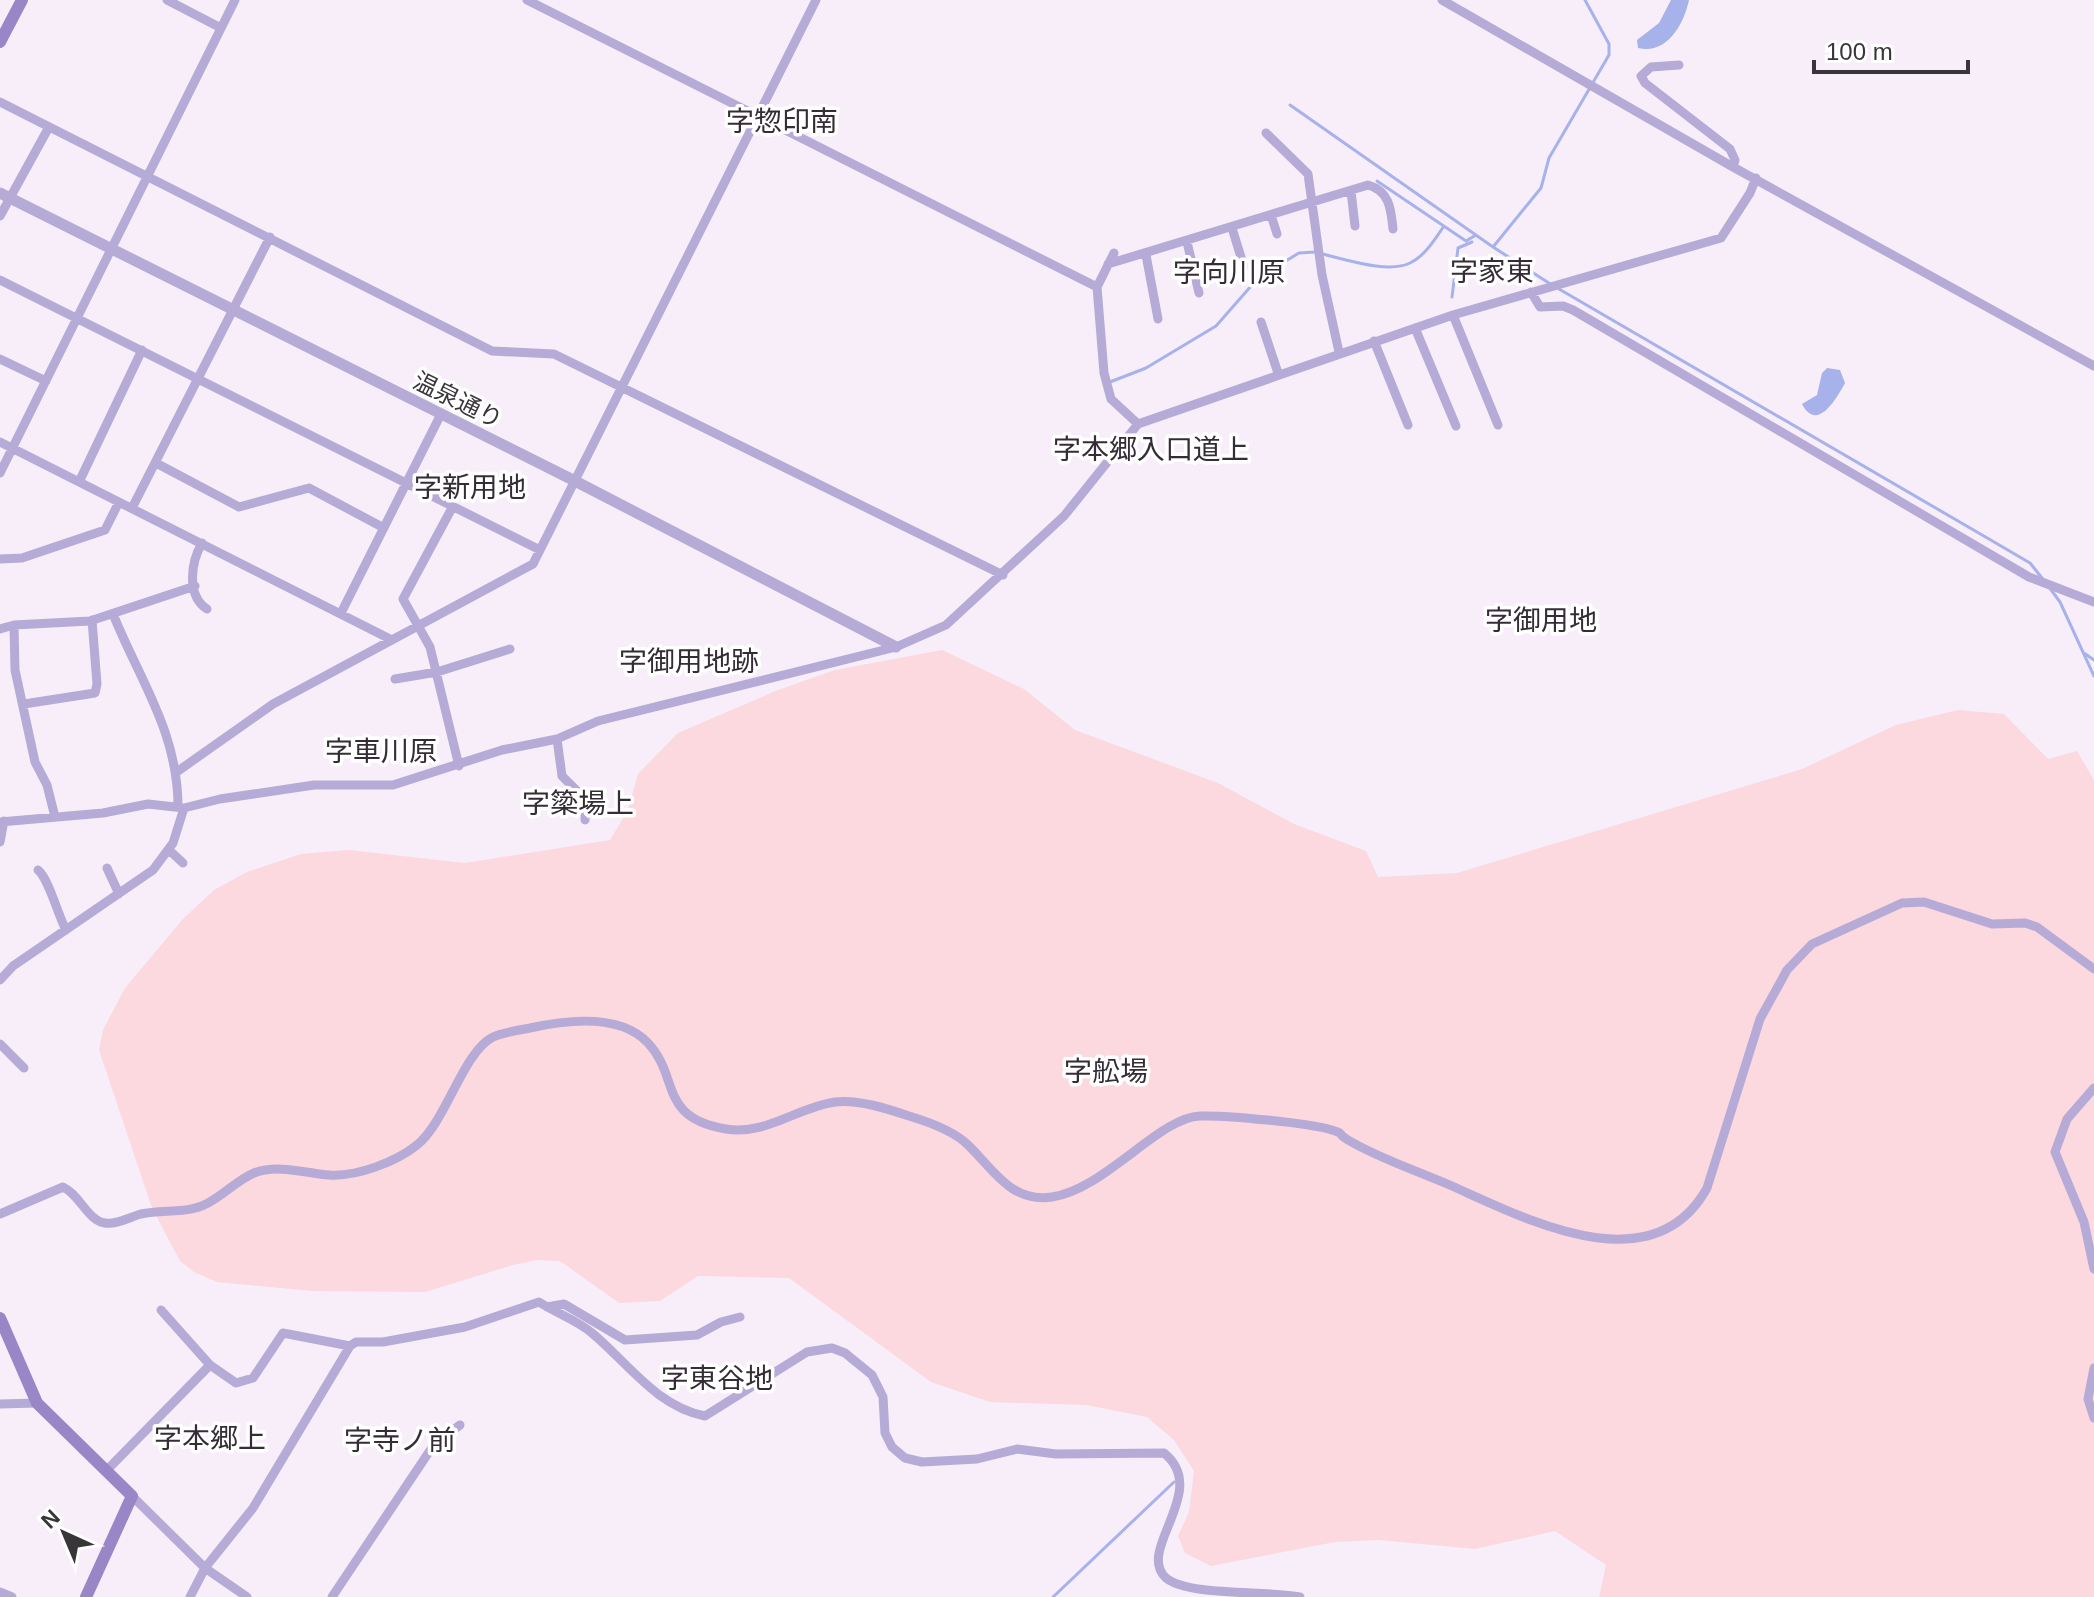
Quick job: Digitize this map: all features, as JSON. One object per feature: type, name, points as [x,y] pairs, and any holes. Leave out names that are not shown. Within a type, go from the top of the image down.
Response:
[{"type":"main road","points":[[0,42],[22,0]]},
{"type":"main road","points":[[0,1318],[37,1403],[132,1496],[86,1597]]},
{"type":"street","points":[[167,0],[221,28]]},
{"type":"street","points":[[0,473],[235,0]]},
{"type":"street","points":[[527,0],[1097,287]]},
{"type":"street","points":[[178,771],[273,704],[533,564],[816,0]]},
{"type":"street","points":[[1442,0],[1733,167],[2094,366]]},
{"type":"street","points":[[1679,65],[1651,67],[1641,76],[1645,83],[1730,149],[1735,160],[1733,167]]},
{"type":"street","points":[[0,102],[492,351],[554,354],[1003,575]]},
{"type":"street","points":[[0,216],[4,196],[49,127]]},
{"type":"street","points":[[1266,133],[1308,174],[1322,275],[1339,352]]},
{"type":"street","points":[[0,842],[2,822],[148,804],[181,808],[230,797],[314,785],[393,785],[502,750],[557,739],[598,721],[896,647],[946,625],[1003,575],[1064,516],[1138,424],[1278,373],[1453,315],[1721,238],[1756,178]]},
{"type":"street","points":[[1108,264],[1146,255],[1368,185],[1377,187],[1389,201],[1393,229]]},
{"type":"street","points":[[1351,191],[1355,226]]},
{"type":"street","name":"温泉通り","points":[[4,196],[575,481],[896,647]]},
{"type":"street","points":[[1271,215],[1277,234]]},
{"type":"street","points":[[1232,228],[1244,267]]},
{"type":"street","points":[[132,508],[270,237]]},
{"type":"street","points":[[1187,242],[1199,293]]},
{"type":"street","points":[[1114,253],[1097,287],[1104,373],[1111,399],[1138,424]]},
{"type":"street","points":[[1146,255],[1158,319]]},
{"type":"street","points":[[0,280],[540,550]]},
{"type":"street","points":[[1536,291],[1540,307],[1563,306],[1573,310],[2029,577],[2094,602]]},
{"type":"street","points":[[1453,315],[1498,425]]},
{"type":"street","points":[[1261,322],[1278,373]]},
{"type":"street","points":[[1415,328],[1456,426]]},
{"type":"street","points":[[1374,341],[1408,425]]},
{"type":"street","points":[[79,482],[142,350]]},
{"type":"street","points":[[0,359],[46,381]]},
{"type":"street","points":[[341,613],[440,416]]},
{"type":"street","points":[[0,442],[392,640]]},
{"type":"street","points":[[156,463],[239,507],[309,488],[384,528]]},
{"type":"street","points":[[0,559],[22,558],[105,530],[119,502]]},
{"type":"street","points":[[453,506],[403,599],[430,647],[459,766]]},
{"type":"street","points":[[202,543],[192,561],[195,586],[200,602],[207,609]]},
{"type":"street","points":[[0,629],[14,625],[92,620],[195,586]]},
{"type":"street","points":[[0,980],[13,966],[153,870],[169,850],[180,828],[178,771],[162,720],[113,614]]},
{"type":"street","points":[[24,704],[95,693],[92,620]]},
{"type":"street","points":[[14,625],[15,670],[35,762],[47,785],[55,817]]},
{"type":"street","points":[[395,679],[437,672],[510,649]]},
{"type":"street","points":[[557,739],[562,776],[586,800],[585,820]]},
{"type":"street","points":[[169,850],[183,863]]},
{"type":"street","points":[[107,868],[119,894]]},
{"type":"street","points":[[38,870],[48,880],[51,902],[66,930]]},
{"type":"street","points":[[0,1214],[63,1187],[71,1190],[96,1220],[109,1223],[145,1213],[202,1207],[253,1173],[268,1170],[352,1174],[394,1158],[422,1141],[479,1050],[493,1038],[560,1022],[591,1021],[618,1027],[648,1043],[675,1099],[692,1118],[706,1124],[738,1131],[753,1129],[835,1102],[859,1103],[910,1116],[950,1133],[965,1142],[1005,1186],[1028,1196],[1059,1196],[1078,1188],[1181,1120],[1202,1116],[1329,1129],[1541,1226],[1618,1240],[1670,1227],[1684,1219],[1699,1203],[1707,1188],[1760,1019],[1781,978],[1812,944],[1902,903],[1924,902],[1992,924],[2025,923],[2037,927],[2094,969]]},
{"type":"street","points":[[0,1044],[24,1068]]},
{"type":"street","points":[[2094,1088],[2067,1119],[2055,1152],[2084,1222],[2094,1269]]},
{"type":"street","points":[[190,1597],[205,1568],[253,1508],[350,1346],[356,1342],[383,1342],[465,1327],[525,1304],[539,1302],[581,1324],[630,1371],[682,1411],[705,1416],[807,1352],[832,1348],[845,1353],[872,1375],[883,1397],[885,1433],[892,1447],[905,1458],[922,1462],[977,1459],[1017,1449],[1056,1454],[1164,1453],[1172,1458],[1180,1482],[1173,1520],[1157,1556],[1158,1566],[1165,1577],[1177,1585],[1201,1590],[1296,1597]]},
{"type":"street","points":[[547,1307],[564,1304],[625,1340],[697,1335],[721,1322],[740,1317]]},
{"type":"street","points":[[161,1310],[210,1365],[227,1378],[243,1382],[253,1378],[283,1333],[350,1346]]},
{"type":"street","points":[[106,1471],[210,1365]]},
{"type":"street","points":[[2094,1368],[2088,1399],[2094,1418]]},
{"type":"street","points":[[0,1404],[37,1403]]},
{"type":"street","points":[[332,1597],[435,1443],[460,1425]]},
{"type":"street","points":[[132,1496],[205,1568],[247,1597]]},
{"type":"street","points":[[0,1592],[12,1597]]},
{"type":"shaded area","points":[[942,650],[1024,689],[1075,730],[1218,783],[1294,824],[1366,851],[1378,877],[1457,873],[1802,769],[1896,725],[1958,710],[2004,714],[2048,759],[2077,751],[2094,780],[2094,1597],[1599,1597],[1606,1565],[1555,1531],[1475,1549],[1379,1540],[1335,1542],[1211,1566],[1185,1553],[1178,1536],[1189,1512],[1194,1471],[1174,1440],[1147,1417],[1086,1405],[990,1402],[931,1382],[789,1278],[698,1276],[660,1301],[619,1303],[560,1261],[536,1260],[513,1265],[425,1292],[313,1291],[217,1282],[194,1272],[180,1261],[152,1208],[99,1050],[103,1030],[125,988],[183,919],[214,890],[247,872],[301,854],[349,850],[465,863],[610,840],[628,810],[638,774],[678,733],[778,690],[835,670]]},
{"type":"water","points":[[1671,0],[1689,0],[1678,28],[1658,47],[1638,48],[1637,40],[1659,23]]},
{"type":"water","points":[[1827,368],[1840,370],[1845,383],[1826,410],[1814,415],[1802,404],[1817,395],[1822,373]]},
{"type":"waterway","points":[[1552,285],[1493,247],[1541,188],[1549,158],[1609,55],[1609,44],[1585,0]]},
{"type":"waterway","points":[[1290,105],[1493,247]]},
{"type":"waterway","points":[[1377,181],[1466,241],[1476,235]]},
{"type":"waterway","points":[[1322,254],[1366,264],[1401,266],[1420,256],[1444,226]]},
{"type":"waterway","points":[[1452,297],[1458,248],[1472,242]]},
{"type":"waterway","points":[[1110,382],[1146,368],[1216,326],[1259,277],[1299,253],[1315,252]]},
{"type":"waterway","points":[[1559,289],[2030,563],[2042,578]]},
{"type":"waterway","points":[[2049,587],[2060,602],[2094,676]]},
{"type":"waterway","points":[[2084,653],[2094,660]]},
{"type":"waterway","points":[[1053,1597],[1174,1482]]},
{"type":"district","name":"字惣印南","points":[[782,121]]},
{"type":"district","name":"字家東","points":[[1492,271]]},
{"type":"district","name":"字向川原","points":[[1229,272]]},
{"type":"district","name":"字本郷入口道上","points":[[1151,449]]},
{"type":"district","name":"字新用地","points":[[470,487]]},
{"type":"district","name":"字御用地","points":[[1541,620]]},
{"type":"district","name":"字御用地跡","points":[[689,661]]},
{"type":"district","name":"字車川原","points":[[381,751]]},
{"type":"district","name":"字簗場上","points":[[578,803]]},
{"type":"district","name":"字舩場","points":[[1106,1071]]},
{"type":"district","name":"字東谷地","points":[[717,1378]]},
{"type":"district","name":"字本郷上","points":[[210,1438]]},
{"type":"district","name":"字寺ノ前","points":[[400,1440]]}]
